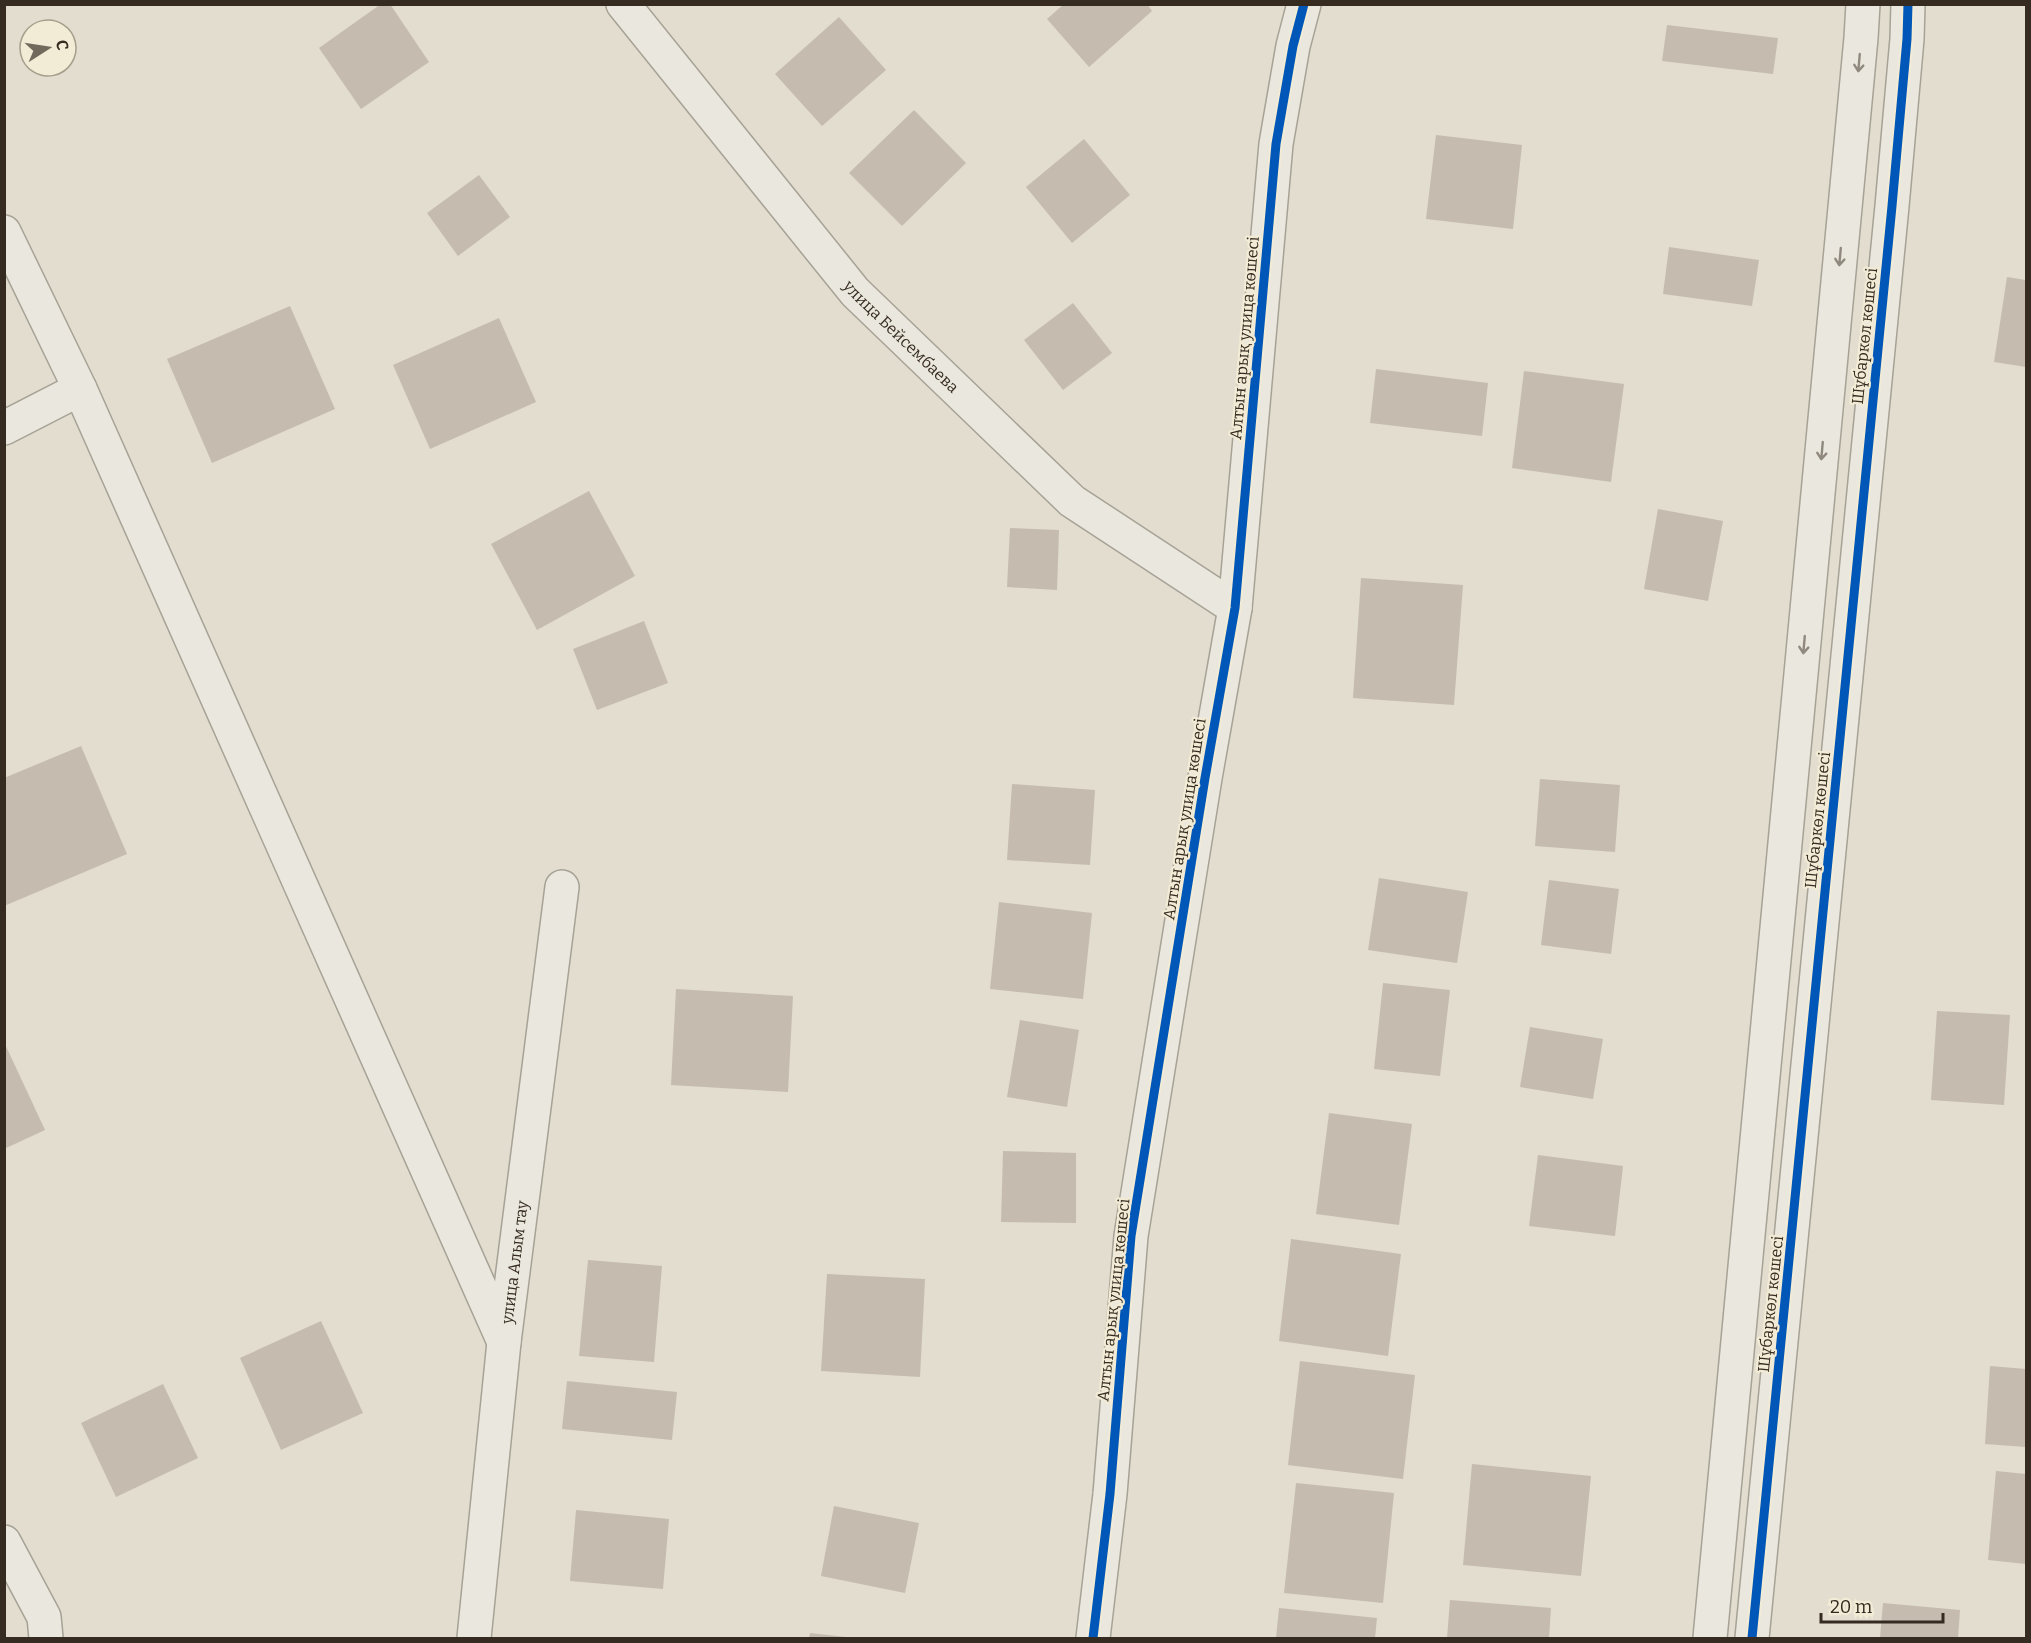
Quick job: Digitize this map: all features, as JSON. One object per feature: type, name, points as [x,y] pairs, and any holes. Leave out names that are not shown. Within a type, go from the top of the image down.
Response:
[{"type":"street","name":"улица Бейсембаева","points":[[623,4],[855,292],[1072,501],[1235,608]]},
{"type":"street","name":"Алтын арық улица көшесі","points":[[1093,1638],[1110,1494],[1131,1236],[1203,790],[1235,608],[1276,144],[1293,46],[1304,4]]},
{"type":"street","name":"Шұбаркөл көшесі","points":[[1710,1638],[1863,4]]},
{"type":"street","name":"Шұбаркөл көшесі","points":[[1752,1638],[1892,206],[1908,4]]},
{"type":"street","points":[[4,232],[80,389],[504,1342]]},
{"type":"street","points":[[4,428],[80,389]]},
{"type":"street","name":"улица Алым тау","points":[[474,1638],[504,1342],[562,886]]},
{"type":"street","points":[[4,1542],[44,1617],[46,1638]]},
{"type":"building","points":[[381,4],[390,4],[429,62],[361,109],[319,48]]},
{"type":"building","points":[[1064,4],[1147,4],[1152,11],[1089,67],[1047,19]]},
{"type":"building","points":[[839,17],[886,70],[822,126],[775,74]]},
{"type":"building","points":[[1667,25],[1778,38],[1773,74],[1662,61]]},
{"type":"building","points":[[914,110],[966,163],[902,226],[849,173]]},
{"type":"building","points":[[1436,135],[1522,145],[1513,229],[1426,219]]},
{"type":"building","points":[[1084,139],[1130,195],[1072,243],[1026,187]]},
{"type":"building","points":[[479,175],[510,217],[458,256],[427,213]]},
{"type":"building","points":[[1669,247],[1759,260],[1752,306],[1663,294]]},
{"type":"building","points":[[2007,277],[2026,280],[2026,367],[1994,362]]},
{"type":"building","points":[[1073,303],[1112,353],[1063,390],[1024,340]]},
{"type":"building","points":[[290,306],[335,409],[212,463],[167,359]]},
{"type":"building","points":[[499,318],[536,402],[430,449],[393,365]]},
{"type":"building","points":[[1376,369],[1488,383],[1482,436],[1370,423]]},
{"type":"building","points":[[1524,371],[1624,384],[1611,482],[1512,468]]},
{"type":"building","points":[[589,491],[635,576],[537,630],[491,544]]},
{"type":"building","points":[[1658,509],[1723,521],[1708,601],[1644,589]]},
{"type":"building","points":[[1010,528],[1059,530],[1057,590],[1007,587]]},
{"type":"building","points":[[1361,578],[1463,585],[1454,705],[1353,698]]},
{"type":"building","points":[[644,621],[668,683],[597,710],[573,649]]},
{"type":"building","points":[[81,746],[127,854],[4,906],[4,778]]},
{"type":"building","points":[[1540,779],[1620,785],[1615,852],[1535,846]]},
{"type":"building","points":[[1012,784],[1095,790],[1090,865],[1007,860]]},
{"type":"building","points":[[1379,878],[1468,892],[1457,963],[1368,950]]},
{"type":"building","points":[[1549,880],[1619,889],[1611,954],[1541,945]]},
{"type":"building","points":[[999,902],[1092,913],[1083,999],[990,989]]},
{"type":"building","points":[[1383,983],[1450,990],[1440,1076],[1374,1069]]},
{"type":"building","points":[[676,989],[793,996],[788,1092],[671,1085]]},
{"type":"building","points":[[1937,1011],[2010,1015],[2004,1105],[1931,1100]]},
{"type":"building","points":[[1020,1020],[1079,1030],[1067,1107],[1007,1097]]},
{"type":"building","points":[[1530,1027],[1603,1039],[1593,1099],[1520,1087]]},
{"type":"building","points":[[4,1042],[45,1130],[4,1149]]},
{"type":"building","points":[[1329,1113],[1412,1124],[1399,1225],[1316,1214]]},
{"type":"building","points":[[1003,1151],[1076,1153],[1076,1223],[1001,1222]]},
{"type":"building","points":[[1538,1155],[1623,1166],[1615,1236],[1529,1226]]},
{"type":"building","points":[[1291,1239],[1401,1254],[1388,1356],[1279,1341]]},
{"type":"building","points":[[588,1260],[662,1266],[654,1362],[579,1356]]},
{"type":"building","points":[[827,1274],[925,1279],[920,1377],[821,1371]]},
{"type":"building","points":[[321,1321],[363,1413],[281,1450],[240,1358]]},
{"type":"building","points":[[1300,1361],[1415,1375],[1403,1479],[1288,1465]]},
{"type":"building","points":[[1990,1366],[2026,1369],[2026,1447],[1985,1444]]},
{"type":"building","points":[[567,1381],[677,1392],[672,1440],[562,1429]]},
{"type":"building","points":[[163,1384],[198,1458],[116,1497],[81,1423]]},
{"type":"building","points":[[1472,1464],[1591,1476],[1581,1576],[1463,1565]]},
{"type":"building","points":[[1996,1471],[2026,1474],[2026,1564],[1988,1560]]},
{"type":"building","points":[[1296,1483],[1394,1493],[1383,1603],[1284,1593]]},
{"type":"building","points":[[834,1506],[919,1523],[905,1593],[821,1576]]},
{"type":"building","points":[[576,1510],[669,1519],[663,1589],[570,1581]]},
{"type":"building","points":[[1450,1600],[1551,1608],[1549,1638],[1447,1638]]},
{"type":"building","points":[[1883,1603],[1960,1610],[1958,1638],[1880,1638]]},
{"type":"building","points":[[1279,1608],[1377,1618],[1375,1638],[1276,1638]]},
{"type":"building","points":[[810,1633],[846,1637],[846,1638],[809,1638]]},
{"type":"cycle path","points":[[1093,1638],[1110,1494],[1131,1236],[1205,778],[1235,608],[1276,144],[1293,46],[1304,4]]},
{"type":"cycle path","points":[[1752,1638],[1892,206],[1908,4]]}]
